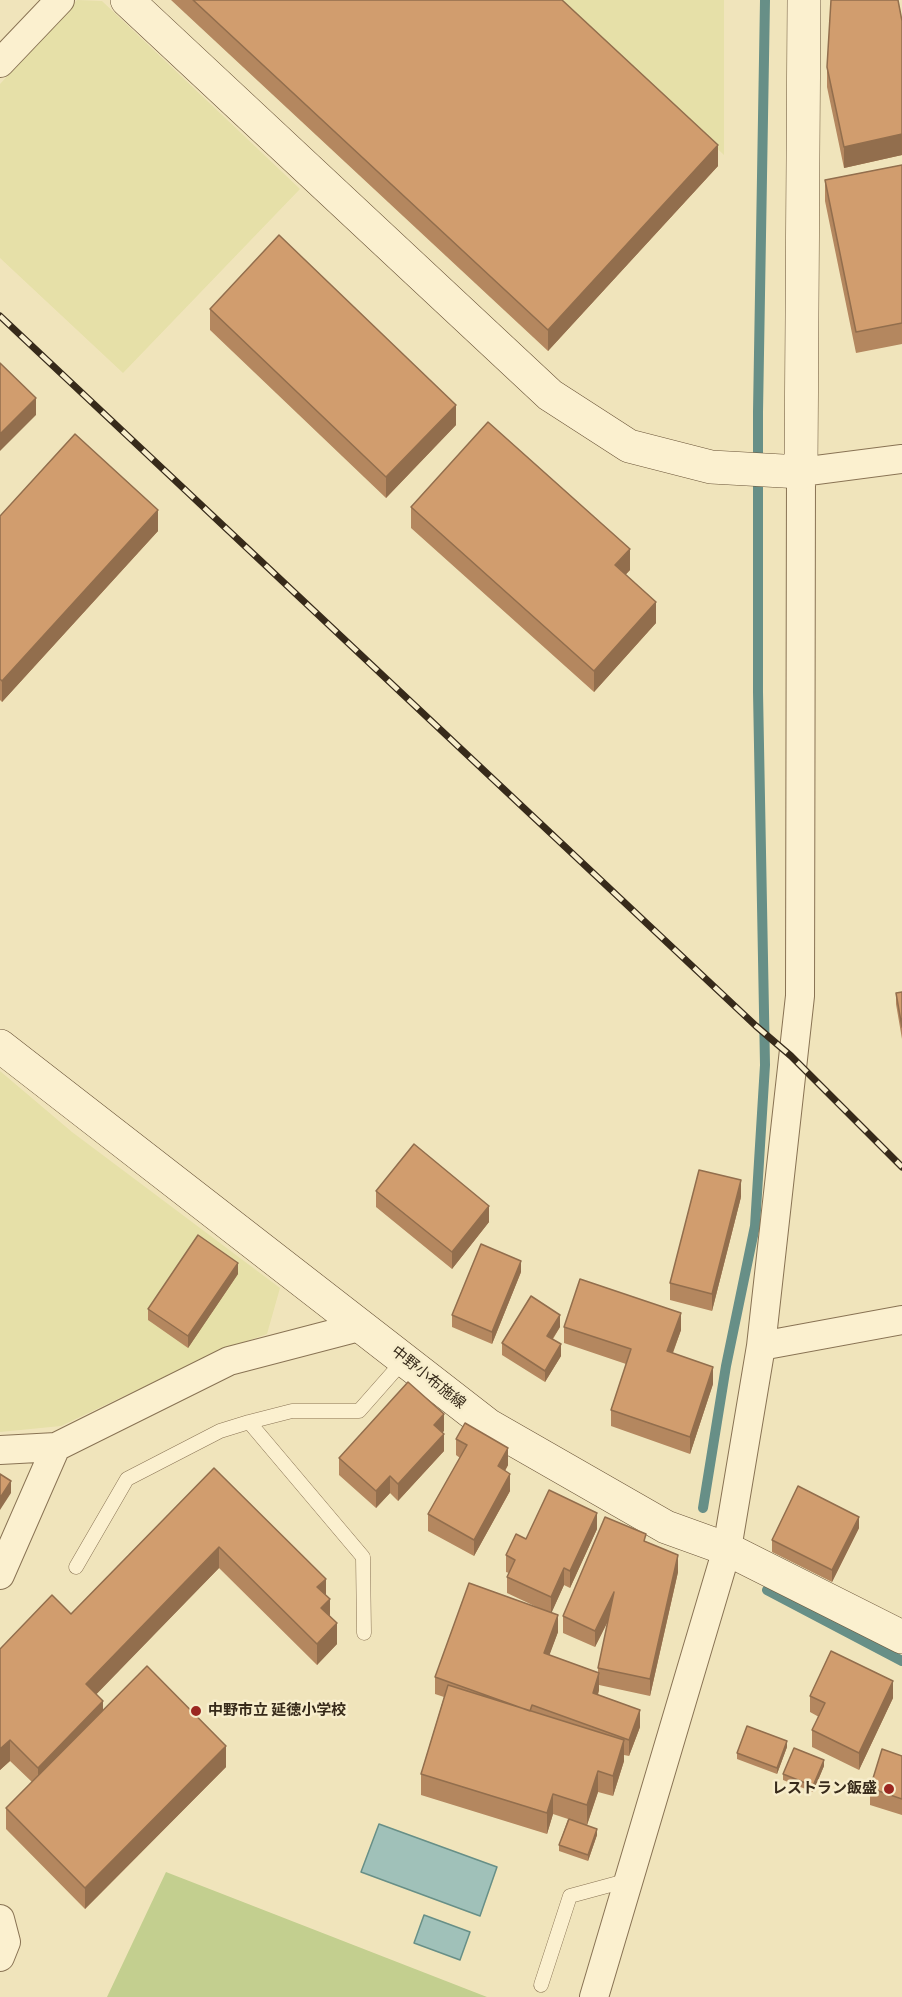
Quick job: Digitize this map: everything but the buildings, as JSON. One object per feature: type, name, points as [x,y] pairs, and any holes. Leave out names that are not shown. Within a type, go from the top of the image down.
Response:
[{"type":"street","points":[[0,63],[60,0]]},
{"type":"street","points":[[127,0],[550,395],[629,446],[711,467],[801,472],[902,459]]},
{"type":"street","points":[[594,1997],[727,1549],[761,1346],[800,996],[804,0]]},
{"type":"street","name":"中野小布施線","points":[[0,1046],[488,1425],[666,1527],[727,1549],[902,1637]]},
{"type":"street","points":[[761,1346],[902,1320]]},
{"type":"street","points":[[0,1450],[56,1447],[229,1361],[363,1326]]},
{"type":"street","points":[[0,1575],[56,1447]]},
{"type":"street","points":[[0,1919],[6,1942],[0,1957]]},
{"type":"lane","points":[[76,1567],[127,1479],[220,1431],[249,1422],[292,1410],[359,1411],[404,1360]]},
{"type":"lane","points":[[249,1422],[363,1557],[364,1633]]},
{"type":"lane","points":[[541,1985],[570,1896],[629,1880]]},
{"type":"shaded area","points":[[77,0],[102,1],[300,189],[123,373],[0,258],[0,84]]},
{"type":"shaded area","points":[[560,0],[724,0],[724,155]]},
{"type":"shaded area","points":[[0,1071],[72,1132],[280,1288],[267,1334],[219,1351],[61,1426],[0,1432]]},
{"type":"green space","points":[[166,1872],[487,1997],[107,1997]]},
{"type":"water","points":[[379,1824],[497,1867],[480,1916],[361,1872]]},
{"type":"water","points":[[424,1915],[470,1932],[460,1960],[414,1943]]},
{"type":"waterway","points":[[703,1508],[726,1366],[755,1226],[765,1065],[758,692],[758,412],[765,0]]},
{"type":"waterway","points":[[767,1590],[902,1661]]},
{"type":"railway","points":[[0,316],[756,1026],[791,1056],[902,1167]]},
{"type":"place","name":"中野市立 延徳小学校","points":[[196,1711]]},
{"type":"place","name":"レストラン飯盛","points":[[889,1789]]}]
